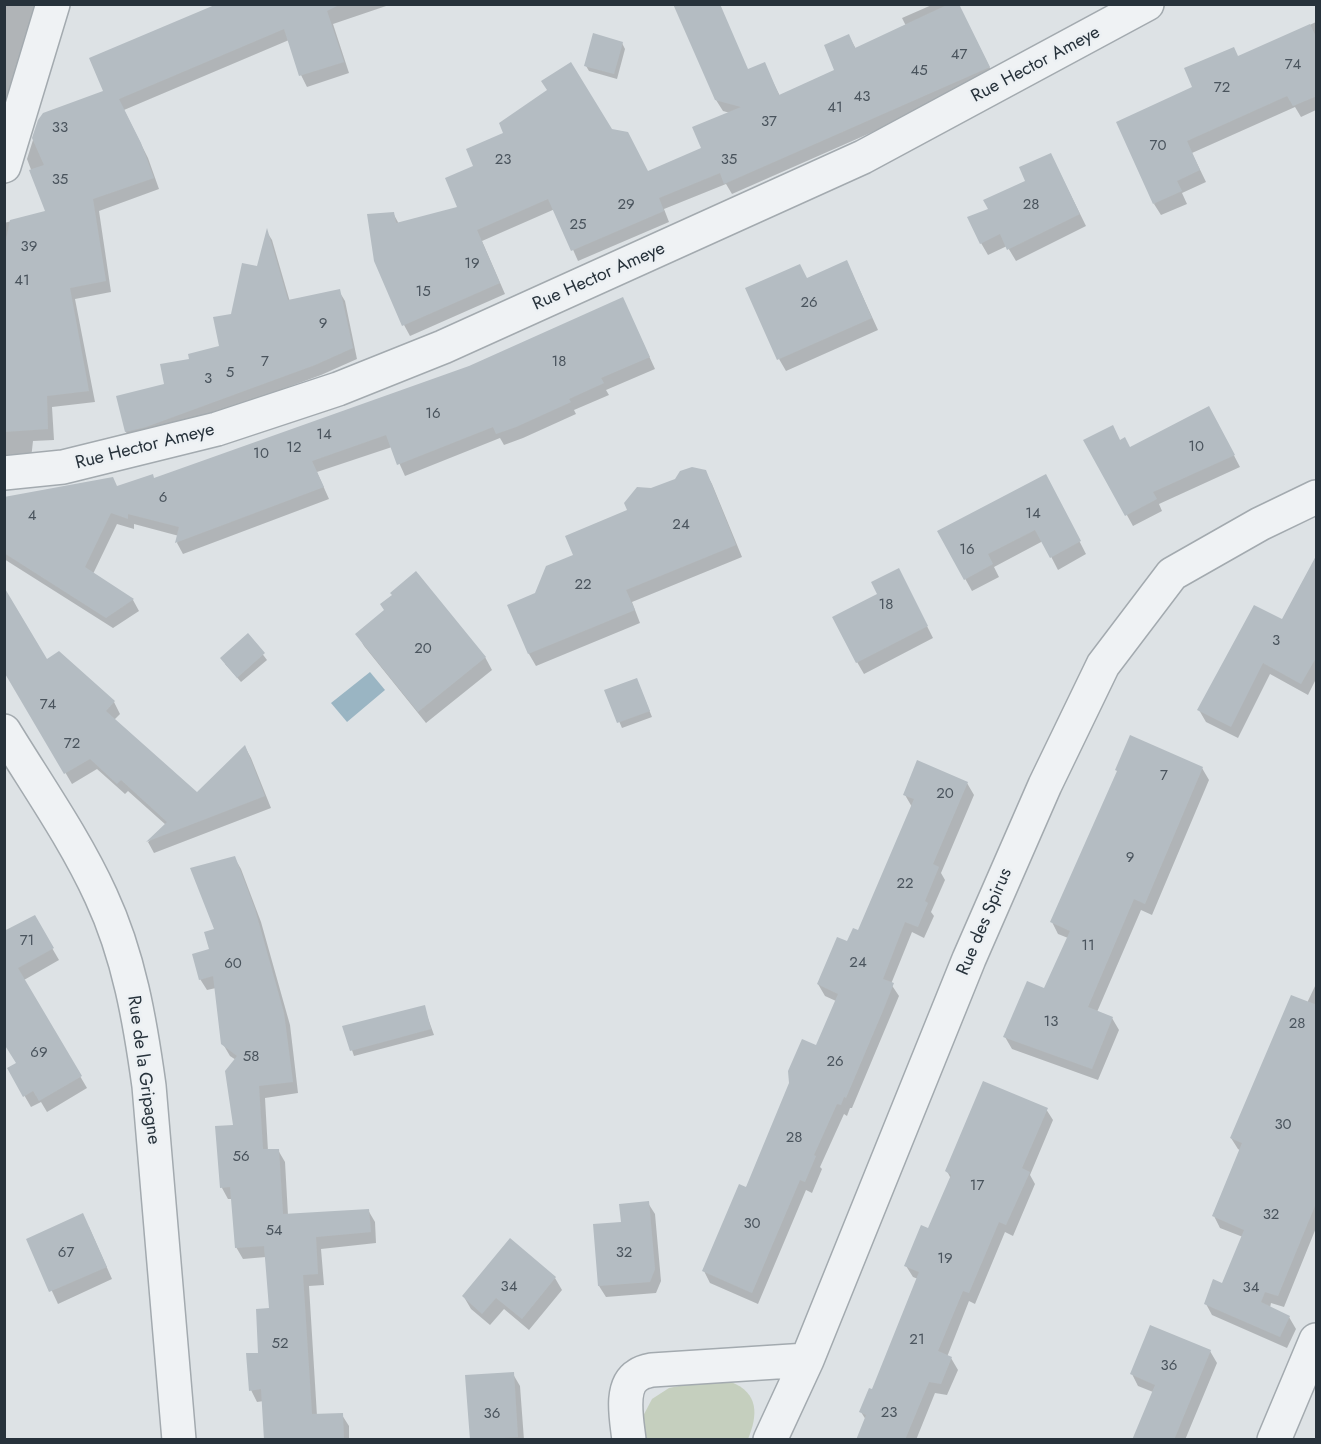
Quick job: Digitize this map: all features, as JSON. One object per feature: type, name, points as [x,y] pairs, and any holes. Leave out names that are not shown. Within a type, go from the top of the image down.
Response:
[{"type":"street","points":[[4,166],[53,4]]},
{"type":"street","name":"Rue Hector Ameye","points":[[13,472],[63,467],[217,429],[338,389],[443,347],[863,157],[1147,4]]},
{"type":"street","name":"Rue des Spirus","points":[[770,1440],[807,1360],[969,959],[1045,785],[1103,665],[1172,574],[1260,524],[1317,496]]},
{"type":"street","name":"Rue de la Gripagne","points":[[4,731],[86,867],[116,934],[129,975],[141,1029],[149,1086],[179,1440]]},
{"type":"street","points":[[1274,1440],[1317,1340]]},
{"type":"street","points":[[628,1440],[626,1404],[628,1388],[636,1375],[652,1370],[807,1360]]},
{"type":"green space","points":[[731,1382],[747,1392],[754,1406],[754,1422],[748,1439],[642,1439],[641,1420],[652,1399],[669,1388],[689,1384]]},
{"type":"water","points":[[370,672],[385,690],[347,722],[331,703]]},
{"type":"building","points":[[217,4],[341,4],[327,11],[344,62],[299,76],[284,29],[119,99],[141,143],[154,178],[93,199],[106,281],[70,288],[89,391],[47,396],[48,429],[4,432],[4,250],[10,220],[45,211],[29,170],[44,165],[32,138],[38,120],[43,113],[103,91],[89,58]]},
{"type":"building","points":[[673,4],[720,4],[748,69],[765,62],[779,95],[834,70],[824,45],[849,34],[855,48],[949,4],[959,4],[990,67],[724,184],[720,173],[659,198],[664,211],[571,251],[548,199],[477,230],[500,283],[402,326],[374,261],[367,214],[394,212],[396,223],[457,207],[445,178],[473,166],[466,149],[503,133],[499,123],[547,90],[541,81],[571,62],[612,129],[628,132],[648,171],[701,148],[692,127],[741,107],[715,100]]},
{"type":"building","points":[[1310,24],[1317,39],[1317,96],[1293,106],[1287,96],[1187,141],[1200,170],[1177,181],[1182,191],[1153,204],[1116,122],[1192,87],[1184,68],[1234,47],[1238,56]]},
{"type":"building","points":[[593,33],[623,42],[614,74],[584,66]]},
{"type":"building","points":[[1051,153],[1080,214],[1007,250],[1000,234],[980,244],[967,217],[988,209],[983,200],[1025,181],[1019,167]]},
{"type":"building","points":[[267,228],[288,300],[340,289],[353,348],[315,365],[146,427],[125,432],[116,396],[164,384],[160,364],[189,359],[188,354],[219,346],[213,317],[231,314],[242,263],[257,266]]},
{"type":"building","points":[[847,260],[872,318],[777,360],[745,288],[800,264],[807,278]]},
{"type":"building","points":[[623,297],[650,357],[601,378],[604,383],[569,399],[571,402],[516,427],[496,434],[493,427],[397,465],[386,435],[312,461],[324,487],[175,543],[179,527],[128,514],[128,519],[111,513],[85,567],[134,599],[106,618],[4,553],[4,497],[113,477],[117,486],[153,474],[154,478],[469,366]]},
{"type":"building","points":[[1209,406],[1235,455],[1153,492],[1157,499],[1125,516],[1083,440],[1113,425],[1120,440],[1125,437],[1130,447]]},
{"type":"building","points":[[692,467],[706,470],[736,545],[626,590],[635,610],[528,654],[507,605],[535,593],[546,566],[573,555],[565,536],[627,510],[624,503],[637,487],[651,488],[675,479],[680,471]]},
{"type":"building","points":[[1046,474],[1081,541],[1050,558],[1035,530],[988,554],[993,564],[964,580],[937,531]]},
{"type":"building","points":[[1317,554],[1317,656],[1301,684],[1263,663],[1231,727],[1197,710],[1254,605],[1282,619]]},
{"type":"building","points":[[899,568],[928,626],[856,663],[832,617],[877,594],[871,582]]},
{"type":"building","points":[[416,571],[486,657],[418,712],[355,634],[384,610],[380,604]]},
{"type":"building","points":[[4,587],[47,659],[59,651],[115,701],[106,711],[197,792],[245,745],[265,796],[146,842],[167,822],[121,780],[117,784],[90,759],[64,774],[4,672]]},
{"type":"building","points":[[248,633],[265,653],[237,678],[220,658]]},
{"type":"building","points":[[637,678],[650,711],[617,723],[604,690]]},
{"type":"building","points":[[1130,735],[1203,767],[1145,904],[1134,899],[1088,1007],[1113,1017],[1092,1069],[1003,1037],[1027,981],[1044,988],[1070,931],[1050,922],[1117,771],[1115,770]]},
{"type":"building","points":[[917,760],[968,782],[933,864],[939,867],[925,901],[928,903],[918,927],[905,922],[883,979],[894,983],[882,1013],[846,1098],[844,1097],[841,1105],[837,1104],[814,1155],[816,1156],[805,1182],[800,1180],[752,1293],[702,1271],[739,1184],[746,1187],[789,1083],[788,1071],[802,1039],[816,1045],[838,994],[817,984],[837,937],[847,941],[853,928],[858,930],[914,799],[903,795]]},
{"type":"building","points":[[235,856],[255,909],[284,1013],[293,1082],[259,1086],[263,1149],[279,1149],[283,1214],[369,1209],[371,1232],[316,1237],[318,1274],[303,1275],[312,1414],[343,1413],[344,1440],[264,1440],[261,1389],[249,1391],[246,1353],[258,1353],[256,1309],[269,1308],[264,1246],[235,1248],[230,1187],[220,1188],[215,1126],[233,1125],[225,1071],[237,1056],[221,1044],[213,976],[199,980],[192,954],[209,949],[204,932],[214,929],[190,868]]},
{"type":"building","points":[[35,915],[54,948],[18,968],[82,1076],[39,1101],[33,1091],[23,1097],[7,1068],[16,1063],[4,1044],[4,931]]},
{"type":"building","points":[[1291,995],[1317,1005],[1317,1201],[1278,1296],[1265,1292],[1261,1302],[1290,1316],[1280,1337],[1204,1304],[1213,1279],[1222,1283],[1244,1230],[1212,1216],[1242,1143],[1230,1138]]},
{"type":"building","points":[[425,1005],[431,1029],[350,1051],[342,1026]]},
{"type":"building","points":[[983,1081],[1048,1108],[1022,1168],[1030,1172],[1006,1225],[999,1222],[969,1293],[963,1291],[938,1351],[952,1357],[941,1384],[929,1382],[905,1440],[856,1440],[866,1415],[859,1412],[869,1388],[872,1389],[919,1272],[904,1266],[921,1225],[928,1228],[951,1175],[945,1171]]},
{"type":"building","points":[[649,1201],[655,1269],[650,1282],[598,1286],[593,1224],[621,1222],[619,1204]]},
{"type":"building","points":[[83,1213],[107,1267],[49,1292],[26,1239]]},
{"type":"building","points":[[510,1238],[556,1277],[522,1319],[496,1298],[482,1314],[462,1296]]},
{"type":"building","points":[[1150,1325],[1211,1350],[1174,1440],[1132,1440],[1155,1385],[1130,1374]]},
{"type":"building","points":[[514,1372],[518,1437],[470,1440],[465,1375]]}]
